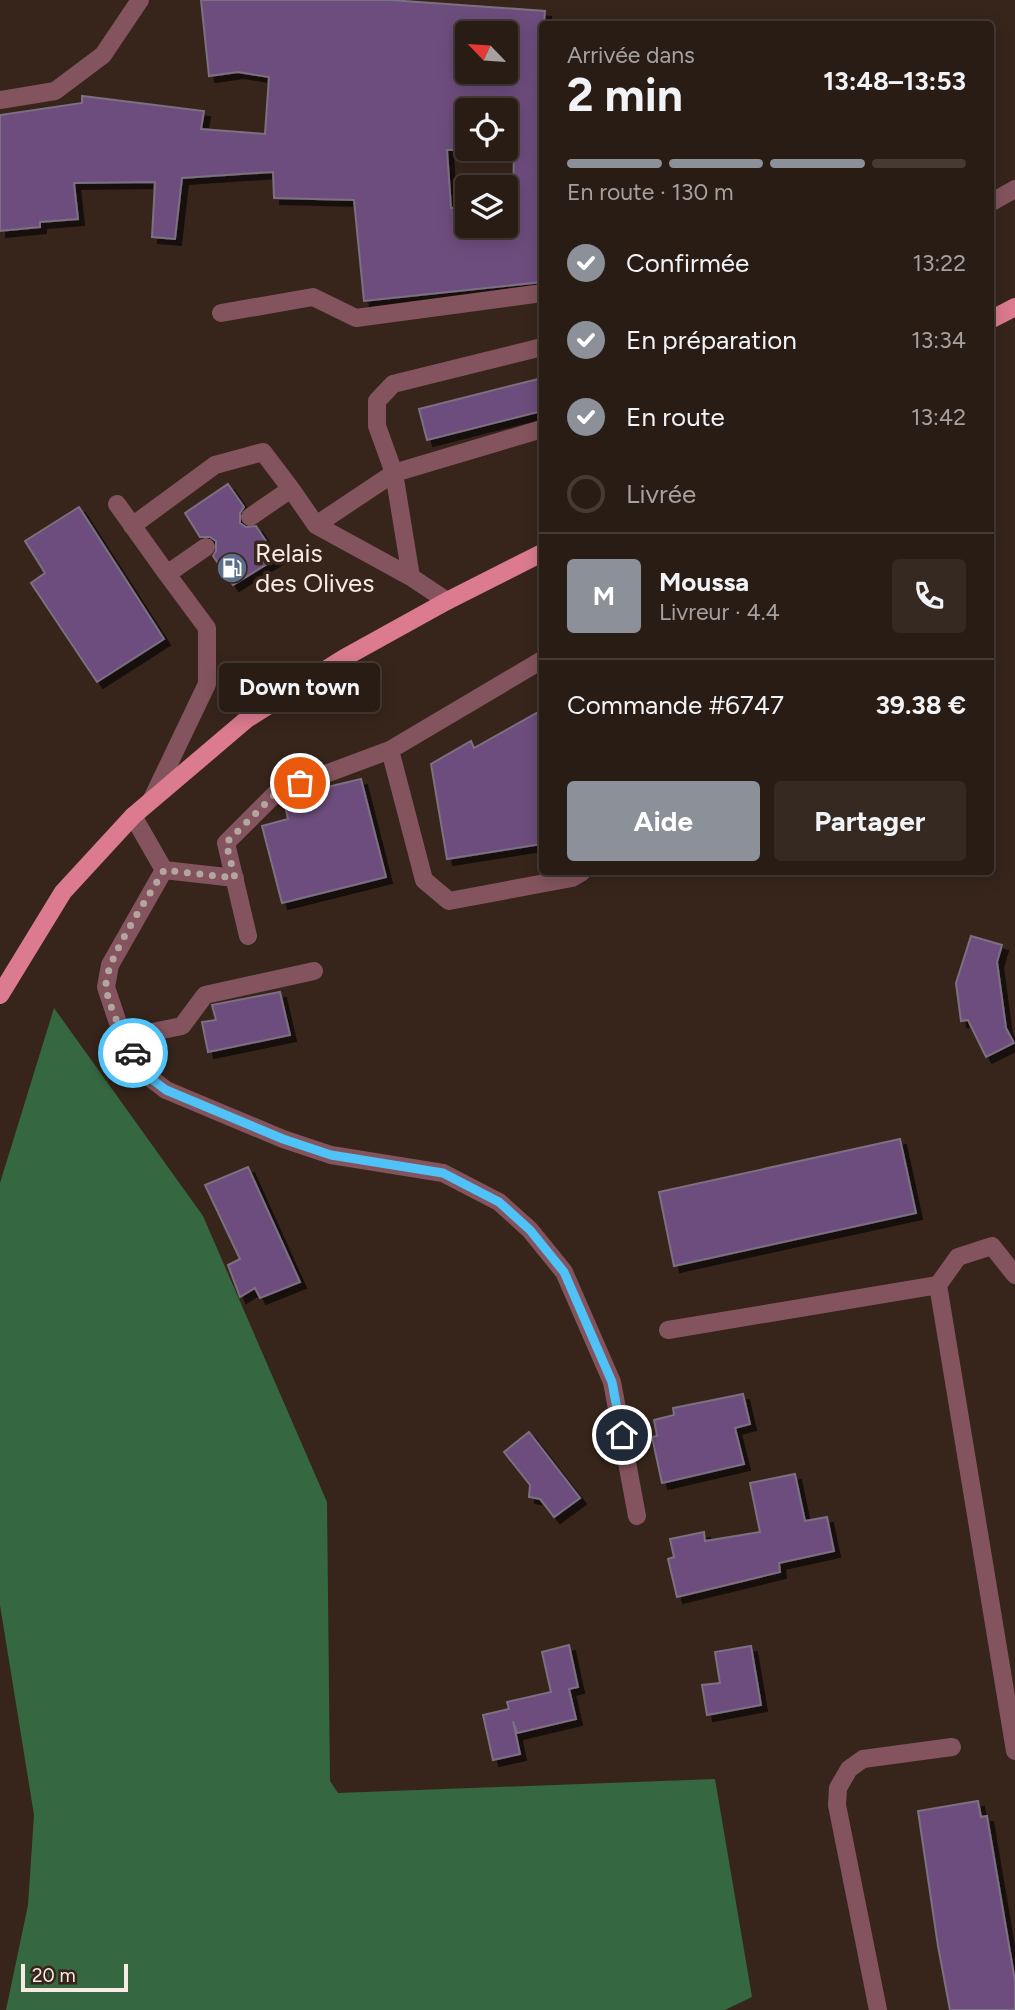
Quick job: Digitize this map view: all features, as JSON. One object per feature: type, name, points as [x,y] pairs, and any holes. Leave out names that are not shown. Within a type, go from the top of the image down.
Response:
[{"type":"main road","points":[[994,318],[1015,307]]},
{"type":"main road","points":[[0,995],[62,892],[133,816],[247,719],[344,658],[539,555]]},
{"type":"street","points":[[0,100],[55,91],[103,55],[140,0]]},
{"type":"street","points":[[994,201],[1015,188]]},
{"type":"street","points":[[221,313],[313,297],[356,318],[539,293]]},
{"type":"street","points":[[411,577],[394,473],[377,426],[377,401],[393,384],[539,347]]},
{"type":"street","points":[[316,525],[394,473],[539,430]]},
{"type":"street","points":[[132,526],[215,465],[263,452],[316,525],[411,577],[447,601]]},
{"type":"street","points":[[250,517],[291,489]]},
{"type":"street","points":[[117,504],[207,628],[207,684],[152,799]]},
{"type":"street","points":[[167,574],[206,547]]},
{"type":"street","points":[[248,936],[226,843],[277,792],[390,750],[539,662]]},
{"type":"street","points":[[390,750],[424,880],[449,901],[577,875]]},
{"type":"street","points":[[133,816],[164,870]]},
{"type":"street","points":[[164,870],[235,878]]},
{"type":"street","points":[[164,870],[110,965],[106,987],[123,1038],[145,1074],[166,1090],[283,1139],[331,1155],[443,1173],[499,1202],[530,1230],[564,1272],[612,1382],[636,1516]]},
{"type":"street","points":[[123,1038],[182,1026],[205,995],[314,971]]},
{"type":"street","points":[[1015,1275],[992,1246],[958,1257],[938,1285],[1015,1751]]},
{"type":"street","points":[[668,1330],[938,1285]]},
{"type":"street","points":[[877,2010],[837,1805],[838,1788],[849,1769],[863,1759],[952,1747]]},
{"type":"green space","points":[[54,1008],[203,1216],[327,1502],[330,1781],[338,1793],[715,1779],[752,1997],[725,2010],[6,2010],[28,1905],[34,1815],[0,1605],[0,1183]]},
{"type":"building","points":[[201,0],[390,0],[545,11],[544,21],[539,21],[539,282],[364,301],[354,200],[274,198],[273,172],[182,178],[175,239],[152,237],[155,182],[74,183],[78,219],[40,222],[40,227],[0,231],[0,115],[82,103],[82,96],[204,111],[201,129],[265,134],[269,77],[238,72],[209,76]],"holes":[[[455,98],[518,98],[518,161],[514,161],[514,175],[518,175],[518,238],[455,238],[455,208],[451,208],[447,150],[455,150]]]},
{"type":"building","points":[[539,379],[539,412],[427,440],[419,409]]},
{"type":"building","points":[[228,484],[244,507],[240,513],[240,523],[246,527],[256,526],[277,558],[233,585],[213,556],[216,541],[210,537],[200,537],[185,513]]},
{"type":"building","points":[[79,507],[164,639],[97,682],[31,583],[45,573],[25,541]]},
{"type":"building","points":[[539,712],[539,844],[447,859],[431,764],[471,741],[474,748]]},
{"type":"building","points":[[361,779],[386,877],[282,903],[262,826],[288,819],[284,801],[311,791]]},
{"type":"building","points":[[971,936],[1002,945],[997,962],[1006,1028],[1014,1043],[986,1057],[968,1020],[961,1021],[956,983]]},
{"type":"building","points":[[280,992],[290,1035],[208,1052],[202,1022],[216,1020],[212,1005]]},
{"type":"building","points":[[900,1139],[916,1213],[674,1266],[659,1192]]},
{"type":"building","points":[[248,1167],[300,1282],[260,1298],[255,1288],[240,1297],[228,1265],[240,1259],[205,1185]]},
{"type":"building","points":[[743,1394],[750,1424],[735,1428],[744,1464],[662,1483],[652,1437],[657,1436],[654,1420],[674,1415],[673,1408]]},
{"type":"building","points":[[529,1432],[580,1498],[554,1517],[540,1499],[529,1497],[530,1485],[504,1452]]},
{"type":"building","points":[[795,1474],[805,1521],[827,1517],[834,1551],[779,1563],[780,1572],[677,1597],[668,1559],[674,1557],[670,1539],[704,1532],[705,1541],[760,1532],[750,1483]]},
{"type":"building","points":[[569,1645],[578,1687],[569,1689],[576,1719],[517,1733],[513,1721],[520,1754],[493,1760],[483,1715],[509,1709],[507,1702],[551,1692],[542,1652]]},
{"type":"building","points":[[751,1646],[761,1705],[707,1715],[702,1685],[720,1683],[715,1652]]},
{"type":"building","points":[[978,1801],[981,1817],[987,1816],[1015,1981],[1015,2010],[950,2010],[938,1946],[918,1811]]},
{"type":"way so far","points":[[133,1053],[123,1038],[106,987],[110,965],[164,870],[235,878],[226,843],[277,792],[300,783]]},
{"type":"place","name":"Relais des Olives","points":[[232,568]]},
{"type":"place","name":"Down town","points":[[300,783]]},
{"type":"route","points":[[133,1053],[145,1074],[166,1090],[283,1139],[331,1155],[443,1173],[499,1202],[530,1230],[564,1272],[612,1382],[622,1435]]}]
